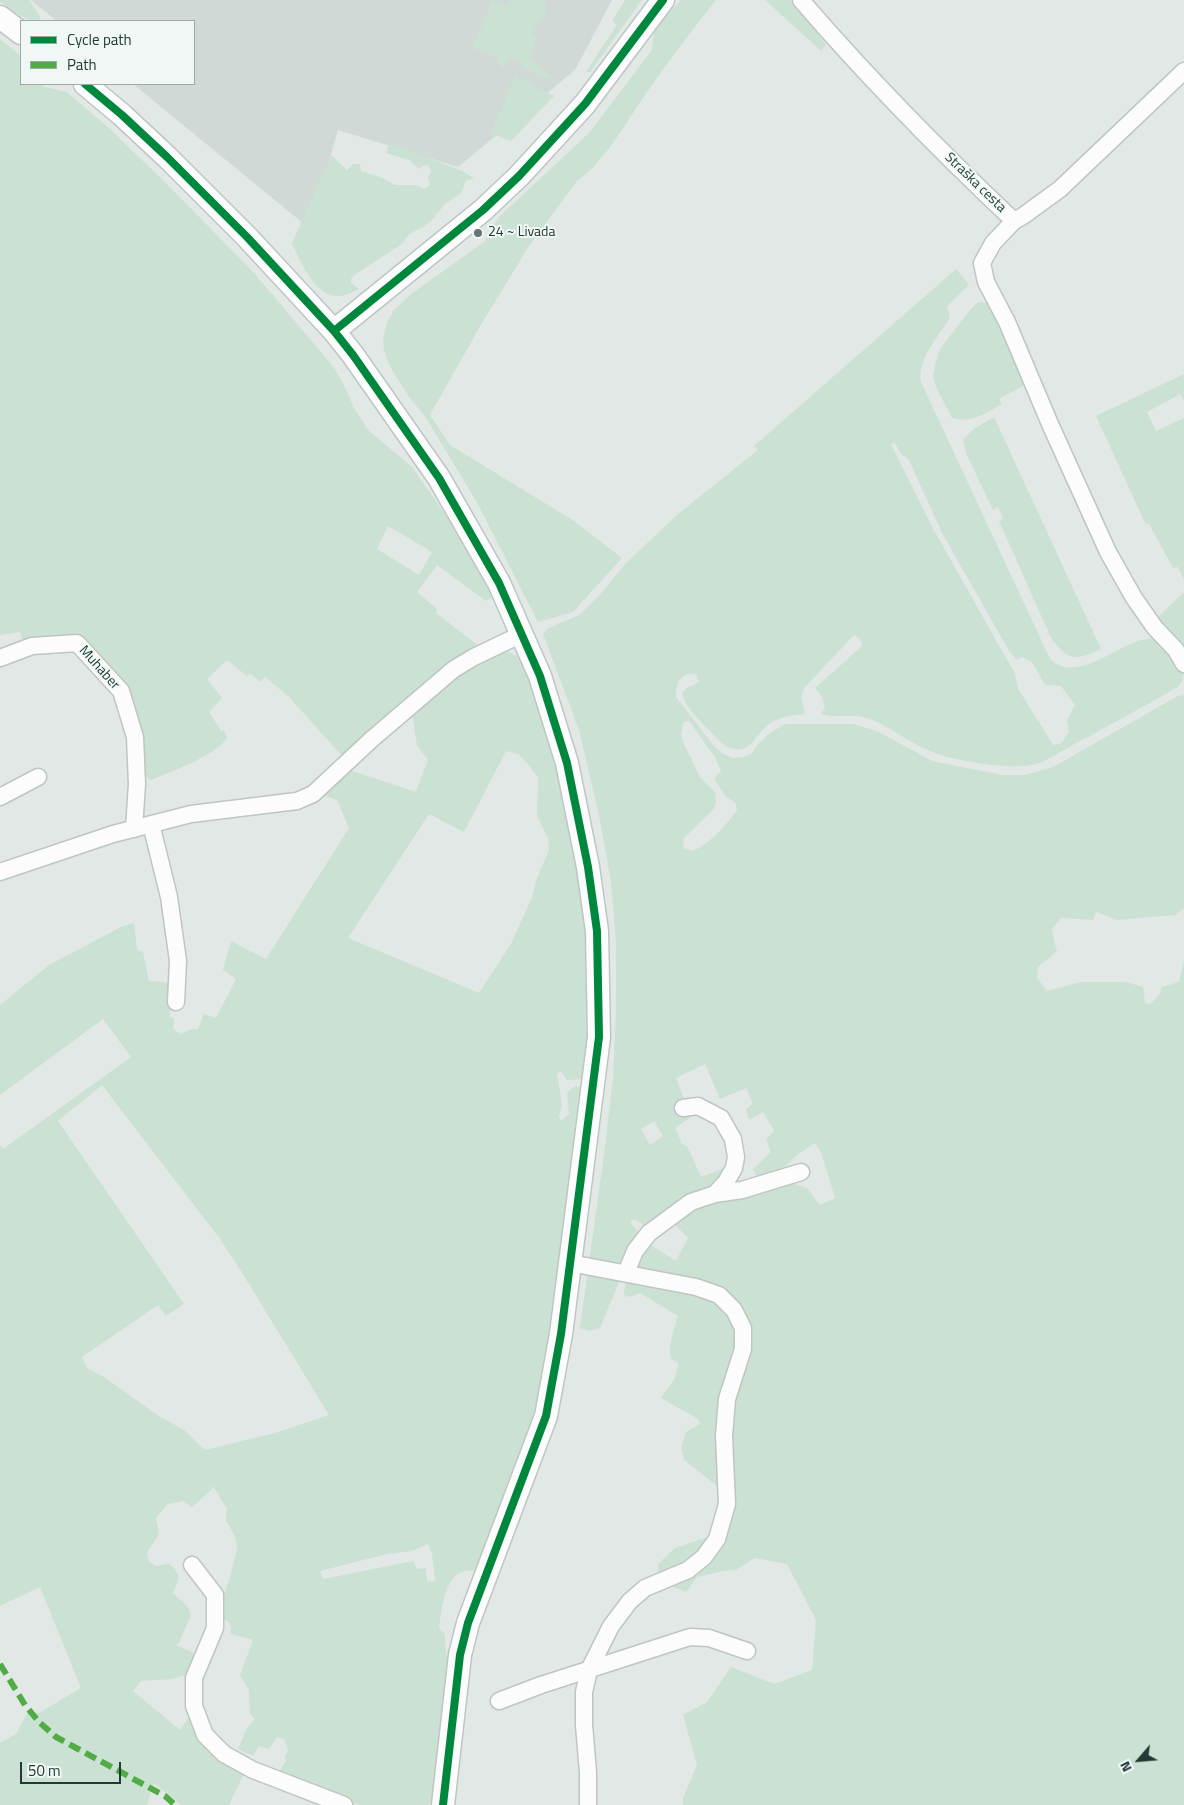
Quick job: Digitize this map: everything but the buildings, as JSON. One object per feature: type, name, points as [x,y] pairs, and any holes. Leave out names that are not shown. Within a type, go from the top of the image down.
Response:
[{"type":"street","points":[[334,331],[483,210],[519,176],[585,104],[663,0]]},
{"type":"street","name":"Straška cesta","points":[[801,0],[853,60],[960,170],[1014,221],[1060,189],[1184,71]]},
{"type":"street","points":[[0,16],[20,32]]},
{"type":"street","points":[[86,85],[122,115],[181,170],[334,331],[353,356],[439,478],[499,583],[540,676],[567,763],[588,867],[597,931],[599,1037],[561,1334],[546,1416],[468,1623],[460,1655],[443,1805]]},
{"type":"street","points":[[1014,221],[993,243],[982,263],[986,282],[1007,322],[1050,424],[1108,552],[1134,598],[1155,628],[1177,646],[1176,650],[1184,664]]},
{"type":"street","points":[[0,872],[113,834],[190,814],[297,801],[312,794],[379,733],[454,669],[474,656],[522,634]]},
{"type":"street","name":"Muhaber","points":[[0,658],[32,646],[77,643],[121,691],[135,737],[136,784],[134,829]]},
{"type":"street","points":[[0,797],[38,777]]},
{"type":"street","points":[[151,824],[168,897],[178,962],[176,1002]]},
{"type":"street","points":[[683,1108],[698,1106],[721,1118],[733,1139],[736,1156],[734,1168],[726,1182],[715,1194]]},
{"type":"street","points":[[626,1273],[635,1251],[648,1233],[691,1202],[715,1194],[742,1190],[801,1172]]},
{"type":"street","points":[[570,1263],[696,1288],[719,1295],[734,1310],[743,1328],[743,1349],[727,1399],[724,1436],[727,1504],[717,1539],[704,1557],[688,1570],[645,1588],[630,1601],[611,1626],[589,1670],[584,1692],[588,1805]]},
{"type":"street","points":[[192,1565],[215,1595],[215,1628],[194,1678],[194,1706],[205,1735],[224,1754],[252,1770],[344,1805]]},
{"type":"street","points":[[499,1701],[541,1685],[690,1637],[709,1638],[748,1651]]},
{"type":"shaded area","points":[[31,0],[612,0],[575,70],[458,167],[338,130],[309,228],[134,85],[195,85],[195,20],[56,20]]},
{"type":"green space","points":[[0,0],[29,0],[41,18],[33,20],[23,17],[0,2]]},
{"type":"green space","points":[[509,0],[548,0],[544,6],[548,11],[532,33],[538,37],[529,58],[552,77],[548,79],[536,74],[513,58],[507,61],[502,70],[497,58],[472,48],[492,1],[508,5]]},
{"type":"green space","points":[[625,0],[642,0],[590,72],[586,72],[617,25],[612,21]]},
{"type":"green space","points":[[681,0],[716,0],[662,71],[606,152],[577,181],[527,249],[479,328],[430,415],[450,445],[574,521],[622,558],[573,612],[538,622],[479,506],[426,418],[409,397],[389,365],[384,350],[383,338],[393,311],[410,295],[484,242],[499,217],[589,133],[652,50],[654,30]]},
{"type":"green space","points":[[765,0],[792,0],[826,45],[821,51]]},
{"type":"green space","points":[[0,39],[20,55],[20,85],[42,85],[67,92],[111,130],[166,183],[254,273],[332,365],[343,383],[354,408],[369,431],[412,467],[466,544],[493,597],[486,601],[437,565],[417,592],[437,609],[436,613],[480,647],[344,758],[289,697],[265,677],[260,682],[250,673],[247,676],[227,660],[207,679],[222,698],[209,712],[221,731],[224,730],[227,738],[214,751],[204,757],[151,780],[144,775],[128,705],[77,648],[26,655],[20,632],[0,635]],"holes":[[[388,526],[432,552],[419,575],[377,549]]]},
{"type":"green space","points":[[515,76],[554,96],[511,141],[491,133]]},
{"type":"green space","points":[[389,143],[462,171],[474,178],[466,181],[461,193],[444,205],[432,220],[409,234],[402,244],[356,274],[351,279],[351,283],[359,289],[343,296],[331,295],[316,285],[310,277],[292,243],[331,155],[347,170],[353,164],[360,164],[361,171],[383,178],[395,185],[416,185],[424,189],[430,185],[428,176],[431,170],[428,165],[422,166],[419,169],[409,160],[386,153]]},
{"type":"green space","points":[[956,269],[969,285],[947,306],[950,318],[925,357],[922,365],[921,382],[1050,659],[1060,666],[1071,668],[1083,666],[1131,644],[1154,638],[1167,648],[1184,673],[1182,682],[1176,688],[1046,760],[1036,764],[1021,766],[984,764],[947,757],[928,751],[870,719],[858,716],[821,714],[825,707],[822,697],[815,688],[862,646],[860,639],[854,635],[805,687],[801,697],[805,714],[786,717],[769,724],[747,747],[741,749],[729,748],[719,740],[686,704],[682,693],[699,682],[696,675],[686,675],[680,680],[676,697],[714,746],[722,753],[733,758],[744,757],[752,753],[758,744],[770,733],[785,724],[853,724],[879,732],[932,761],[1003,775],[1025,775],[1053,767],[1178,696],[1184,695],[1184,908],[1175,915],[1117,920],[1096,912],[1093,920],[1061,918],[1052,929],[1057,951],[1038,967],[1037,978],[1047,991],[1081,982],[1126,982],[1143,987],[1145,1003],[1150,1004],[1159,995],[1162,987],[1179,982],[1184,961],[1184,1805],[683,1805],[683,1798],[697,1765],[683,1715],[707,1702],[731,1667],[774,1684],[812,1670],[816,1620],[787,1564],[755,1558],[736,1570],[697,1577],[686,1592],[659,1582],[658,1564],[675,1548],[711,1536],[727,1523],[721,1489],[684,1460],[681,1448],[686,1432],[700,1424],[698,1419],[661,1398],[674,1380],[679,1364],[670,1355],[678,1316],[640,1293],[629,1297],[624,1295],[625,1288],[633,1268],[649,1244],[676,1261],[688,1238],[677,1227],[674,1219],[699,1204],[788,1182],[807,1188],[820,1205],[835,1198],[822,1155],[815,1143],[797,1155],[775,1176],[759,1182],[753,1169],[771,1152],[766,1139],[774,1131],[763,1112],[749,1120],[746,1109],[753,1104],[746,1088],[720,1099],[705,1064],[676,1078],[691,1117],[675,1128],[682,1144],[687,1146],[701,1177],[730,1166],[720,1181],[648,1228],[634,1219],[630,1222],[640,1234],[600,1328],[589,1331],[580,1328],[613,1079],[616,943],[611,882],[599,815],[579,730],[543,634],[547,629],[579,615],[597,598],[627,562],[678,514],[758,450],[754,446]],"holes":[[[895,443],[901,454],[909,460],[941,531],[1009,651],[1017,660],[1022,657],[1032,662],[1045,685],[1061,686],[1075,705],[1067,720],[1069,731],[1062,743],[1053,745],[1019,690],[1014,672],[931,525],[891,444]],[[689,721],[715,757],[721,771],[714,779],[726,797],[735,802],[737,810],[711,839],[692,851],[684,848],[683,839],[714,809],[716,801],[715,792],[700,777],[684,744],[681,736],[683,722]],[[654,1121],[663,1136],[650,1145],[641,1129]]]},
{"type":"green space","points":[[983,302],[990,305],[1028,383],[999,399],[1002,404],[984,414],[965,420],[952,418],[936,387],[933,376],[936,361],[940,349],[969,311],[977,303]]},
{"type":"green space","points":[[1184,374],[1184,401],[1180,394],[1147,412],[1156,431],[1184,418],[1184,580],[1178,567],[1173,568],[1149,524],[1145,523],[1096,416]]},
{"type":"green space","points":[[994,417],[1101,649],[1085,656],[1073,657],[1067,655],[1051,638],[999,521],[1003,519],[998,507],[993,510],[966,453],[963,439],[974,429]]},
{"type":"green space","points":[[1184,592],[1184,645],[1179,644],[1155,620]]},
{"type":"green space","points":[[508,652],[522,658],[550,729],[591,930],[590,1014],[586,1079],[567,1080],[562,1072],[557,1073],[562,1105],[559,1116],[561,1121],[569,1114],[567,1093],[575,1086],[585,1086],[556,1307],[539,1396],[500,1520],[475,1571],[465,1571],[457,1574],[451,1581],[442,1609],[439,1628],[445,1634],[446,1656],[450,1658],[435,1799],[428,1805],[362,1805],[345,1802],[277,1776],[286,1760],[284,1758],[288,1750],[284,1739],[277,1737],[269,1749],[259,1746],[253,1756],[238,1749],[247,1728],[255,1719],[250,1714],[249,1690],[240,1675],[253,1640],[231,1634],[230,1623],[221,1617],[223,1596],[230,1578],[237,1548],[235,1537],[226,1520],[227,1509],[213,1486],[192,1507],[183,1501],[168,1504],[156,1518],[159,1534],[147,1553],[148,1560],[156,1566],[169,1564],[175,1569],[179,1577],[173,1593],[186,1605],[191,1615],[179,1643],[176,1645],[198,1655],[190,1677],[185,1675],[173,1679],[141,1681],[133,1691],[180,1730],[191,1714],[244,1774],[229,1805],[181,1805],[154,1783],[147,1805],[0,1805],[0,1743],[16,1734],[28,1712],[39,1713],[81,1688],[40,1587],[0,1606],[0,1145],[3,1149],[131,1057],[103,1019],[0,1095],[0,1005],[49,965],[123,926],[134,923],[137,950],[143,952],[149,981],[166,982],[176,992],[169,1017],[174,1018],[173,1029],[181,1034],[191,1029],[198,1029],[204,1014],[216,1018],[236,979],[223,970],[231,941],[266,959],[349,828],[337,800],[320,794],[349,770],[416,792],[428,760],[417,746],[412,711],[457,675],[482,660]],"holes":[[[506,751],[518,754],[538,778],[537,815],[548,839],[549,850],[537,878],[532,897],[511,944],[479,993],[348,938],[429,814],[464,832]],[[102,1085],[220,1239],[329,1415],[275,1433],[205,1450],[184,1430],[159,1416],[104,1377],[87,1368],[82,1357],[158,1305],[166,1316],[184,1304],[58,1121]],[[428,1544],[432,1554],[435,1581],[427,1582],[426,1568],[417,1569],[413,1561],[323,1579],[320,1571],[387,1554],[412,1551]]]},
{"type":"marked path","points":[[0,1664],[25,1705],[39,1722],[56,1737],[165,1796],[175,1805]]},
{"type":"cycle path","points":[[334,331],[483,210],[519,176],[585,104],[663,0]]},
{"type":"cycle path","points":[[86,85],[167,157],[247,237],[334,331],[353,355],[439,478],[499,583],[540,676],[567,763],[588,867],[597,931],[599,1037],[561,1334],[546,1416],[468,1623],[460,1655],[443,1805]]},
{"type":"place","name":"24 ~ Livada","points":[[478,233]]}]
